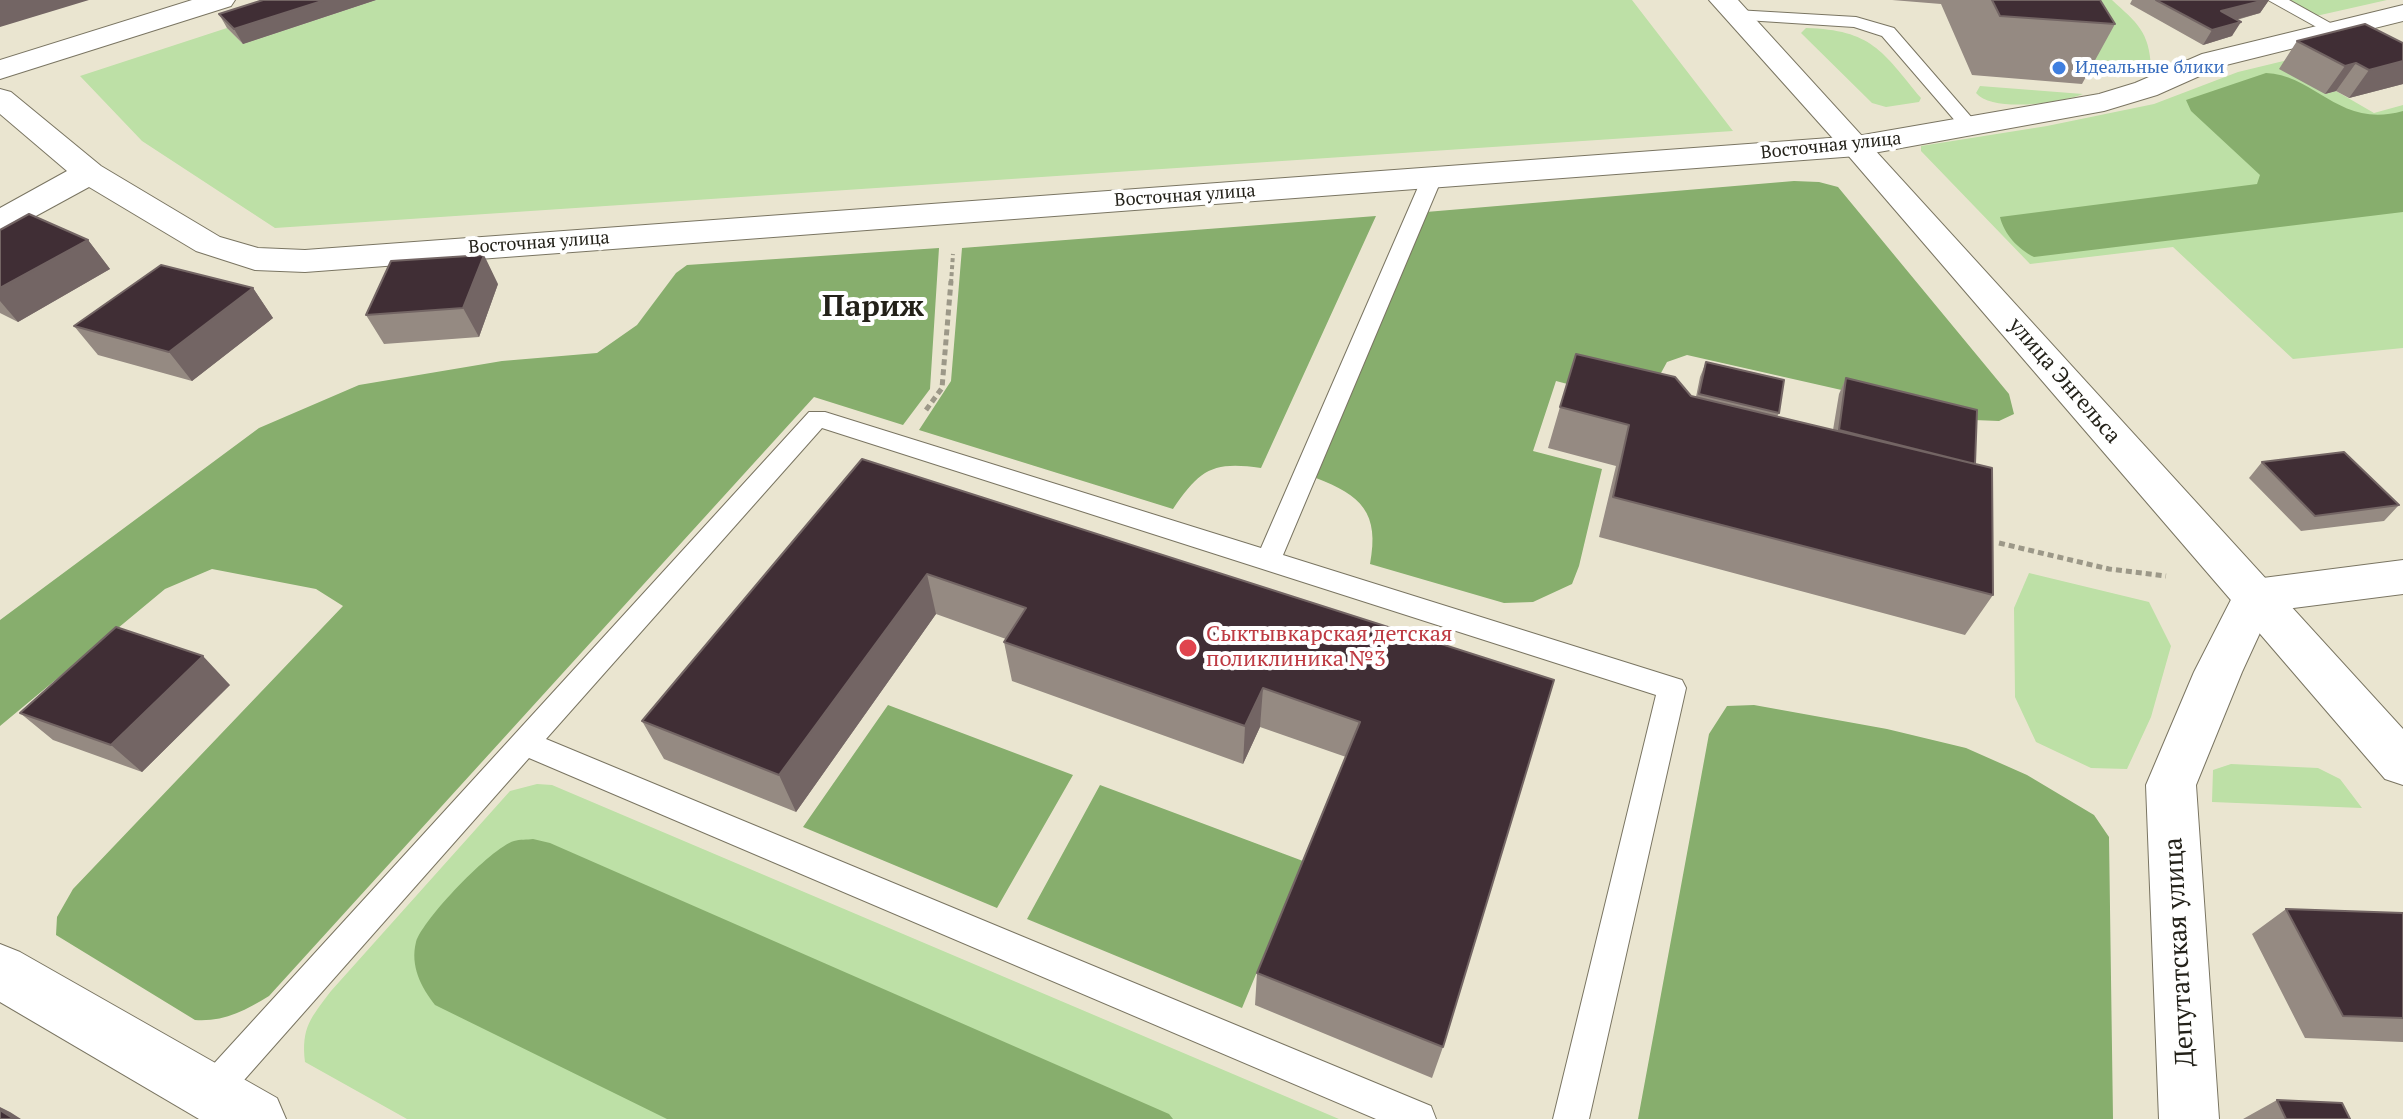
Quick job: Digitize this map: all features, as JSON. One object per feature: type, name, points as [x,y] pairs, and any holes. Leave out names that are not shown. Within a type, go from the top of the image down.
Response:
[{"type":"street","points":[[0,70],[221,0]]},
{"type":"street","name":"улица Энгельса","points":[[1730,7],[1857,146],[2403,764]]},
{"type":"street","name":"Восточная улица","points":[[0,98],[89,173],[208,244],[255,259],[305,261],[1857,146],[2104,102],[2146,89],[2212,60],[2403,13]]},
{"type":"street","points":[[0,222],[89,173]]},
{"type":"street","points":[[2255,596],[2403,577]]},
{"type":"street","name":"Депутатская улица","points":[[2189,1119],[2171,785],[2218,672],[2255,596]]},
{"type":"street","points":[[0,971],[233,1106]]},
{"type":"lane","points":[[2276,0],[2335,30]]},
{"type":"lane","points":[[1730,7],[1856,22],[1888,32],[1970,126]]},
{"type":"lane","points":[[1268,561],[1432,178]]},
{"type":"lane","points":[[233,1106],[524,743],[817,418],[1672,688],[1571,1119]]},
{"type":"lane","points":[[524,743],[1418,1119]]},
{"type":"path","points":[[898,444],[942,388],[953,245]]},
{"type":"path","points":[[1999,543],[2109,569],[2177,577]]},
{"type":"green space","points":[[376,0],[1632,0],[1733,131],[275,228],[142,141],[80,76],[227,28],[243,44]]},
{"type":"green space","points":[[2040,0],[2112,0],[2140,29],[2148,45],[2151,67],[2135,76],[2107,74],[2103,77],[2074,64]]},
{"type":"green space","points":[[2284,0],[2387,0],[2316,16]]},
{"type":"green space","points":[[1806,28],[1846,33],[1874,46],[1921,98],[1919,102],[1886,107],[1872,103],[1801,33]]},
{"type":"green space","points":[[2325,51],[2325,94],[2336,91],[2374,113],[2403,105],[2403,348],[2293,359],[2173,247],[2030,264],[1921,151],[1921,146],[2047,126],[2154,104],[2238,72]]},
{"type":"green space","points":[[2266,73],[2300,82],[2362,113],[2381,115],[2403,111],[2403,212],[2034,257],[2022,250],[2008,235],[2000,217],[2257,184],[2260,175],[2191,111],[2186,100]]},
{"type":"green space","points":[[1980,86],[2083,94],[2044,103],[1997,103],[1976,93]]},
{"type":"green space","points":[[1794,181],[1838,187],[2009,394],[2014,414],[1999,421],[1974,420],[1687,355],[1667,362],[1644,404],[1556,381],[1533,451],[1602,469],[1572,584],[1533,602],[1504,603],[1370,564],[1372,531],[1364,508],[1345,491],[1316,478],[1426,212]]},
{"type":"green space","points":[[1376,216],[1261,468],[1231,466],[1209,471],[1191,485],[1173,509],[919,430],[951,381],[962,248]]},
{"type":"green space","points":[[939,248],[930,389],[903,425],[814,397],[269,996],[234,1014],[195,1020],[56,935],[57,917],[73,889],[343,606],[316,589],[212,569],[165,589],[0,726],[0,620],[259,428],[359,385],[502,361],[597,353],[637,325],[676,273],[687,265]]},
{"type":"green space","points":[[2029,573],[2149,602],[2171,646],[2151,717],[2127,769],[2091,768],[2036,742],[2015,697],[2014,608]]},
{"type":"green space","points":[[888,705],[1073,775],[997,908],[803,827]]},
{"type":"green space","points":[[1754,705],[1887,729],[1966,748],[2027,775],[2094,815],[2109,837],[2113,1119],[1638,1119],[1709,734],[1727,706]]},
{"type":"green space","points":[[2231,764],[2318,768],[2340,779],[2362,808],[2212,802],[2213,770]]},
{"type":"green space","points":[[537,784],[552,785],[1339,1119],[407,1119],[305,1062],[306,1031],[331,991],[510,791]]},
{"type":"green space","points":[[1100,785],[1303,861],[1242,1008],[1027,919]]},
{"type":"green space","points":[[533,839],[550,843],[1169,1114],[1173,1119],[667,1119],[435,1005],[421,983],[414,959],[416,942],[431,918],[490,856],[514,841]]},
{"type":"building","points":[[263,0],[325,0],[234,29],[219,14]]},
{"type":"building","points":[[1992,0],[2100,0],[2115,24],[2000,16]]},
{"type":"building","points":[[2156,0],[2265,0],[2221,11],[2241,22],[2212,30]]},
{"type":"building","points":[[2365,24],[2403,43],[2403,61],[2369,70],[2356,63],[2345,66],[2297,41]]},
{"type":"building","points":[[29,214],[88,240],[0,288],[0,230]]},
{"type":"building","points":[[484,255],[463,308],[366,315],[391,261]]},
{"type":"building","points":[[161,265],[253,288],[169,352],[74,326]]},
{"type":"building","points":[[1576,354],[1675,377],[1691,396],[1992,468],[1993,595],[1613,497],[1629,425],[1560,407]]},
{"type":"building","points":[[1706,362],[1784,380],[1779,413],[1699,394]]},
{"type":"building","points":[[1846,378],[1977,410],[1975,464],[1839,430]]},
{"type":"building","points":[[2344,452],[2399,505],[2315,516],[2262,462]]},
{"type":"building","points":[[862,459],[1554,680],[1443,1047],[1257,973],[1360,722],[1263,688],[1245,726],[1004,642],[1026,608],[927,574],[779,775],[642,721]]},
{"type":"building","points":[[116,627],[203,656],[111,745],[20,713]]},
{"type":"building","points":[[2286,909],[2403,913],[2403,1018],[2343,1016]]},
{"type":"building","points":[[2277,1100],[2342,1103],[2350,1119],[2286,1119]]},
{"type":"building","points":[[0,1110],[14,1119],[0,1119]]},
{"type":"place","name":"Идеальные блики","points":[[2059,68]]},
{"type":"place","name":"Сыктывкарская детская поликлиника №3","points":[[1188,648]]},
{"type":"district","name":"Париж","points":[[873,307]]}]
